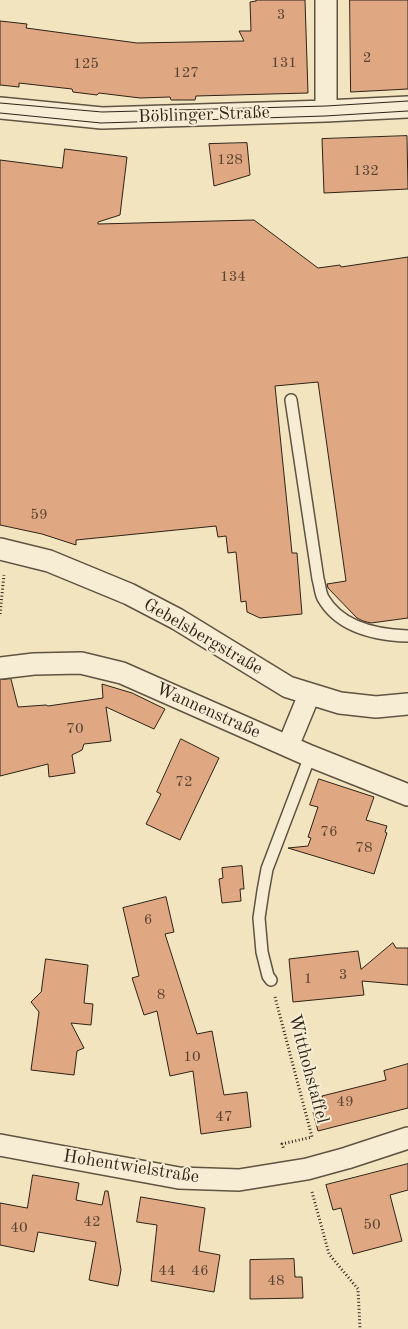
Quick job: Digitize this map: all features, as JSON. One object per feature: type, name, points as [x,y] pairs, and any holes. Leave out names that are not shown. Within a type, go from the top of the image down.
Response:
[{"type":"street","points":[[326,0],[326,111]]},
{"type":"street","name":"Böblinger Straße","points":[[0,108],[102,118],[408,107]]},
{"type":"street","name":"Gebelsbergstraße","points":[[3,549],[49,561],[128,594],[177,619],[288,687],[340,703],[376,707],[408,704]]},
{"type":"street","name":"Wannenstraße","points":[[0,668],[34,664],[81,664],[122,673],[310,756],[408,796]]},
{"type":"street","points":[[288,746],[309,695]]},
{"type":"street","name":"Hohentwielstraße","points":[[0,1146],[179,1178],[239,1180],[289,1172],[347,1158],[408,1138]]},
{"type":"lane","points":[[291,400],[318,579],[323,597],[337,614],[356,628],[408,636]]},
{"type":"lane","points":[[271,980],[268,976],[262,952],[259,918],[263,891],[267,869],[310,756]]},
{"type":"path","points":[[0,614],[3,549]]},
{"type":"path","name":"Witthohstaffel","points":[[271,980],[312,1137],[282,1144],[289,1172]]},
{"type":"path","points":[[311,1188],[328,1254],[358,1290],[360,1329]]},
{"type":"building","points":[[256,0],[305,0],[308,93],[196,96],[195,100],[171,100],[170,97],[140,98],[99,93],[97,95],[73,92],[72,89],[19,83],[19,87],[0,85],[0,21],[27,24],[26,28],[137,43],[244,41],[239,31],[251,31],[250,2]]},
{"type":"building","points":[[350,0],[408,0],[408,89],[351,92]]},
{"type":"building","points":[[407,136],[408,189],[324,193],[322,139]]},
{"type":"building","points":[[247,143],[250,175],[214,186],[209,144]]},
{"type":"building","points":[[65,149],[127,157],[120,215],[98,222],[98,224],[254,220],[318,268],[340,265],[341,267],[408,257],[408,618],[371,623],[363,621],[357,618],[328,588],[327,584],[346,581],[318,382],[275,386],[292,553],[297,553],[302,614],[260,618],[247,612],[246,601],[241,602],[236,552],[228,553],[226,536],[218,537],[216,526],[76,540],[76,545],[42,534],[0,525],[0,160],[62,168]]},
{"type":"building","points":[[11,679],[18,707],[48,706],[103,698],[102,684],[132,693],[165,709],[154,729],[106,707],[111,741],[84,744],[82,750],[72,755],[75,773],[49,777],[48,764],[0,776],[0,680]]},
{"type":"building","points":[[181,739],[219,758],[180,840],[146,824],[161,794],[157,792]]},
{"type":"building","points":[[319,779],[374,797],[366,820],[387,826],[385,832],[387,833],[374,874],[288,848],[308,846],[311,838],[308,837],[318,807],[310,805]]},
{"type":"building","points":[[242,866],[244,889],[240,889],[241,901],[222,903],[219,879],[223,878],[222,868]]},
{"type":"building","points":[[166,897],[174,932],[165,934],[197,1034],[212,1031],[224,1095],[247,1092],[251,1127],[201,1134],[193,1071],[170,1076],[157,1011],[144,1015],[132,978],[139,976],[123,908]]},
{"type":"building","points":[[393,943],[396,948],[408,948],[408,985],[362,981],[364,995],[293,1002],[289,959],[358,951],[361,969]]},
{"type":"building","points":[[46,959],[88,965],[84,1003],[93,1004],[91,1025],[71,1023],[84,1048],[77,1051],[74,1075],[31,1070],[39,1012],[31,1002],[41,992]]},
{"type":"building","points":[[408,1064],[408,1108],[318,1131],[313,1112],[326,1109],[322,1096],[386,1080],[384,1071]]},
{"type":"building","points":[[408,1164],[408,1190],[390,1195],[402,1241],[353,1254],[341,1208],[333,1210],[326,1185]]},
{"type":"building","points":[[33,1175],[79,1183],[76,1200],[102,1205],[105,1191],[108,1191],[121,1270],[118,1286],[89,1280],[96,1242],[38,1232],[34,1252],[0,1245],[0,1203],[27,1208]]},
{"type":"building","points":[[141,1197],[205,1208],[199,1251],[220,1255],[214,1292],[151,1281],[157,1225],[137,1222]]},
{"type":"building","points":[[294,1259],[295,1277],[302,1277],[303,1298],[250,1299],[250,1260]]},
{"type":"tram line","points":[[0,103],[102,112],[326,106],[408,101]]},
{"type":"tram line","points":[[0,113],[101,123],[325,116],[408,111]]}]
